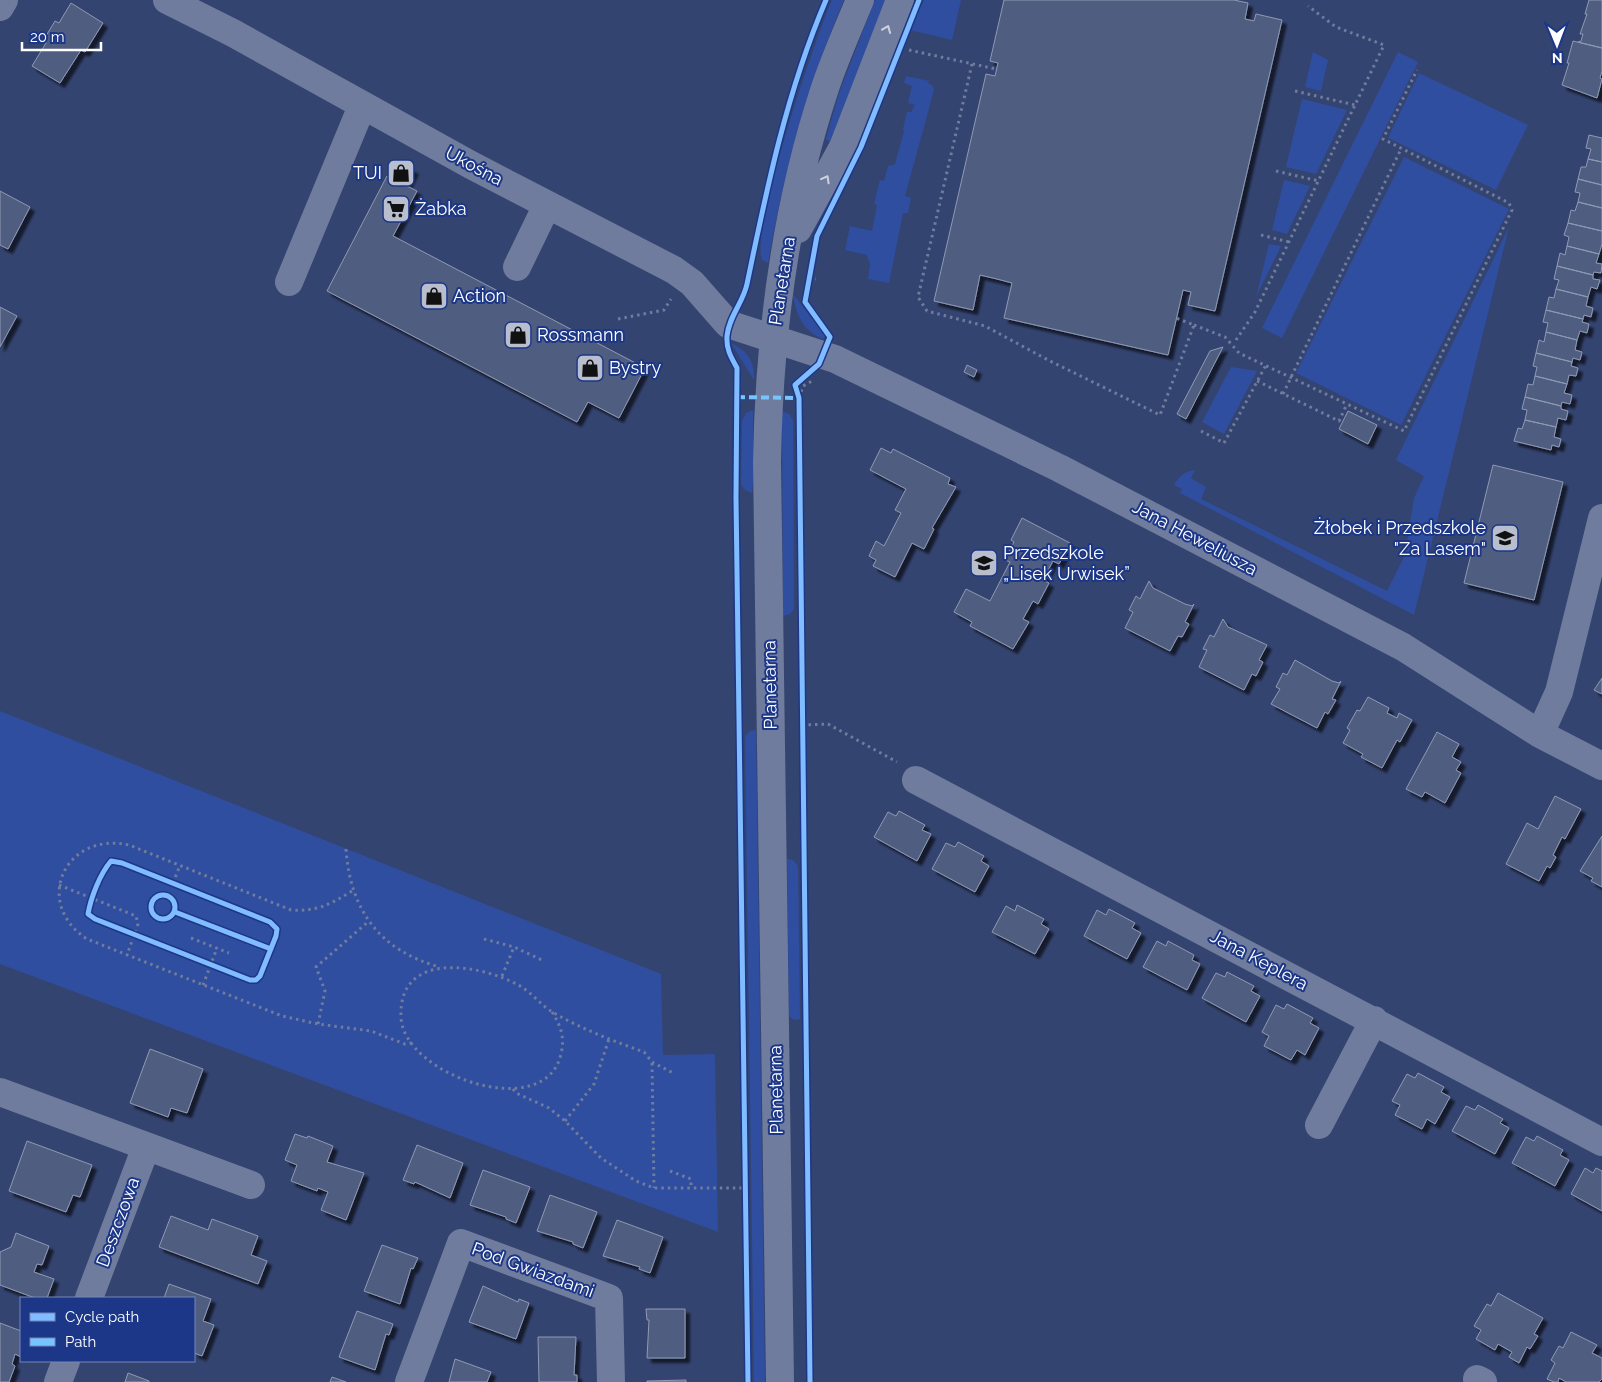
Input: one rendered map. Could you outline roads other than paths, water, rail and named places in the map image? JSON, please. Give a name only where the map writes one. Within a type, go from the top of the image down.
[{"type":"street","points":[[0,7],[4,0]]},
{"type":"street","name":"Ukośna","points":[[167,0],[233,33],[362,106],[547,205],[674,270],[692,283],[728,324],[773,337]]},
{"type":"street","name":"Planetarna","points":[[780,1382],[767,462],[769,377],[785,252],[798,190],[825,89],[860,0]]},
{"type":"street","points":[[785,252],[843,147],[900,0]]},
{"type":"street","points":[[289,282],[362,106]]},
{"type":"street","points":[[517,267],[547,205]]},
{"type":"street","name":"Jana Heweliusza","points":[[773,337],[823,355],[919,398],[1059,468],[1403,647],[1540,734],[1602,766]]},
{"type":"street","points":[[1540,734],[1559,692],[1602,518]]},
{"type":"street","name":"Jana Keplera","points":[[916,780],[1602,1142]]},
{"type":"street","points":[[1319,1125],[1374,1020]]},
{"type":"street","points":[[0,1092],[251,1185]]},
{"type":"street","name":"Deszczowa","points":[[90,1297],[146,1147]]},
{"type":"street","name":"Pod Gwiazdami","points":[[409,1382],[461,1243],[609,1298],[611,1382]]},
{"type":"street","points":[[58,1382],[66,1362]]},
{"type":"place","name":"TUI","points":[[401,173]]},
{"type":"place","name":"Żabka","points":[[396,209]]},
{"type":"place","name":"Action","points":[[434,296]]},
{"type":"place","name":"Rossmann","points":[[518,335]]},
{"type":"place","name":"Bystry","points":[[590,368]]},
{"type":"place","name":"Żłobek i Przedszkole \"Za Lasem\"","points":[[1505,538]]},
{"type":"place","name":"Przedszkole „Lisek Urwisek”","points":[[984,563]]}]
